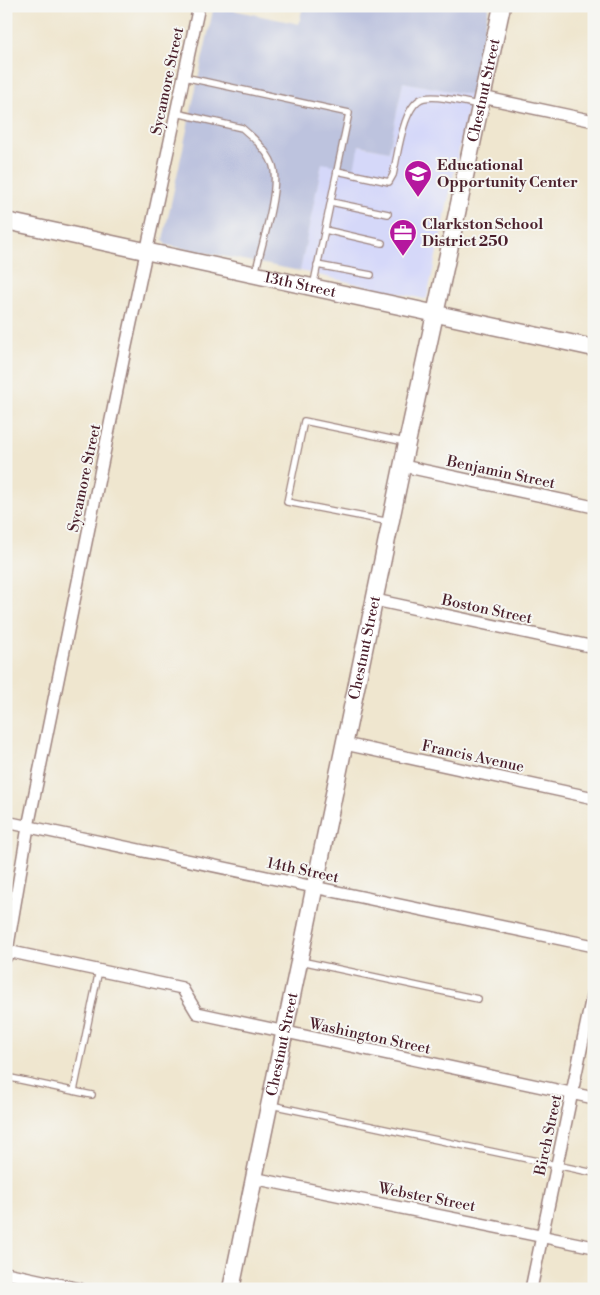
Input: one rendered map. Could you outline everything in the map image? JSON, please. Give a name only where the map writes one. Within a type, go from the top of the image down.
[{"type":"street","name":"Sycamore Street","points":[[7,954],[28,826],[146,250],[199,6]]},
{"type":"street","name":"Chestnut Street","points":[[230,1289],[407,442],[502,6]]},
{"type":"street","points":[[481,101],[594,121]]},
{"type":"street","name":"13th Street","points":[[6,221],[594,348]]},
{"type":"street","name":"Benjamin Street","points":[[403,466],[594,507]]},
{"type":"street","name":"Boston Street","points":[[375,600],[594,647]]},
{"type":"street","name":"Francis Avenue","points":[[345,744],[594,798]]},
{"type":"street","name":"14th Street","points":[[6,822],[594,946]]},
{"type":"street","name":"Washington Street","points":[[7,954],[99,970],[182,988],[197,1013],[594,1098]]},
{"type":"street","name":"Birch Street","points":[[531,1289],[594,987]]},
{"type":"street","name":"Webster Street","points":[[254,1178],[594,1247]]},
{"type":"street","points":[[6,1273],[80,1289]]},
{"type":"lane","points":[[184,77],[349,113],[313,286]]},
{"type":"lane","points":[[337,171],[388,182],[393,175],[408,112],[415,102],[426,98],[481,101]]},
{"type":"lane","points":[[176,113],[242,128],[250,134],[269,158],[274,168],[275,186],[255,274]]},
{"type":"lane","points":[[331,202],[388,214]]},
{"type":"lane","points":[[325,230],[382,243]]},
{"type":"lane","points":[[317,265],[371,276]]},
{"type":"lane","points":[[391,522],[287,502],[304,421],[407,442]]},
{"type":"lane","points":[[299,961],[478,999]]},
{"type":"lane","points":[[74,1091],[99,970]]},
{"type":"lane","points":[[6,1076],[92,1095]]},
{"type":"lane","points":[[269,1105],[594,1173]]},
{"type":"shaded area","points":[[214,6],[299,24],[303,6],[489,6],[471,95],[403,82],[389,151],[359,145],[354,169],[322,163],[300,271],[166,245],[163,240]]},
{"type":"shaded area","points":[[403,82],[471,95],[427,298],[424,299],[300,271],[322,163],[358,145],[389,151]]},
{"type":"place","name":"Educational Opportunity Center","points":[[418,198]]},
{"type":"place","name":"Clarkston School District 250","points":[[403,257]]}]
